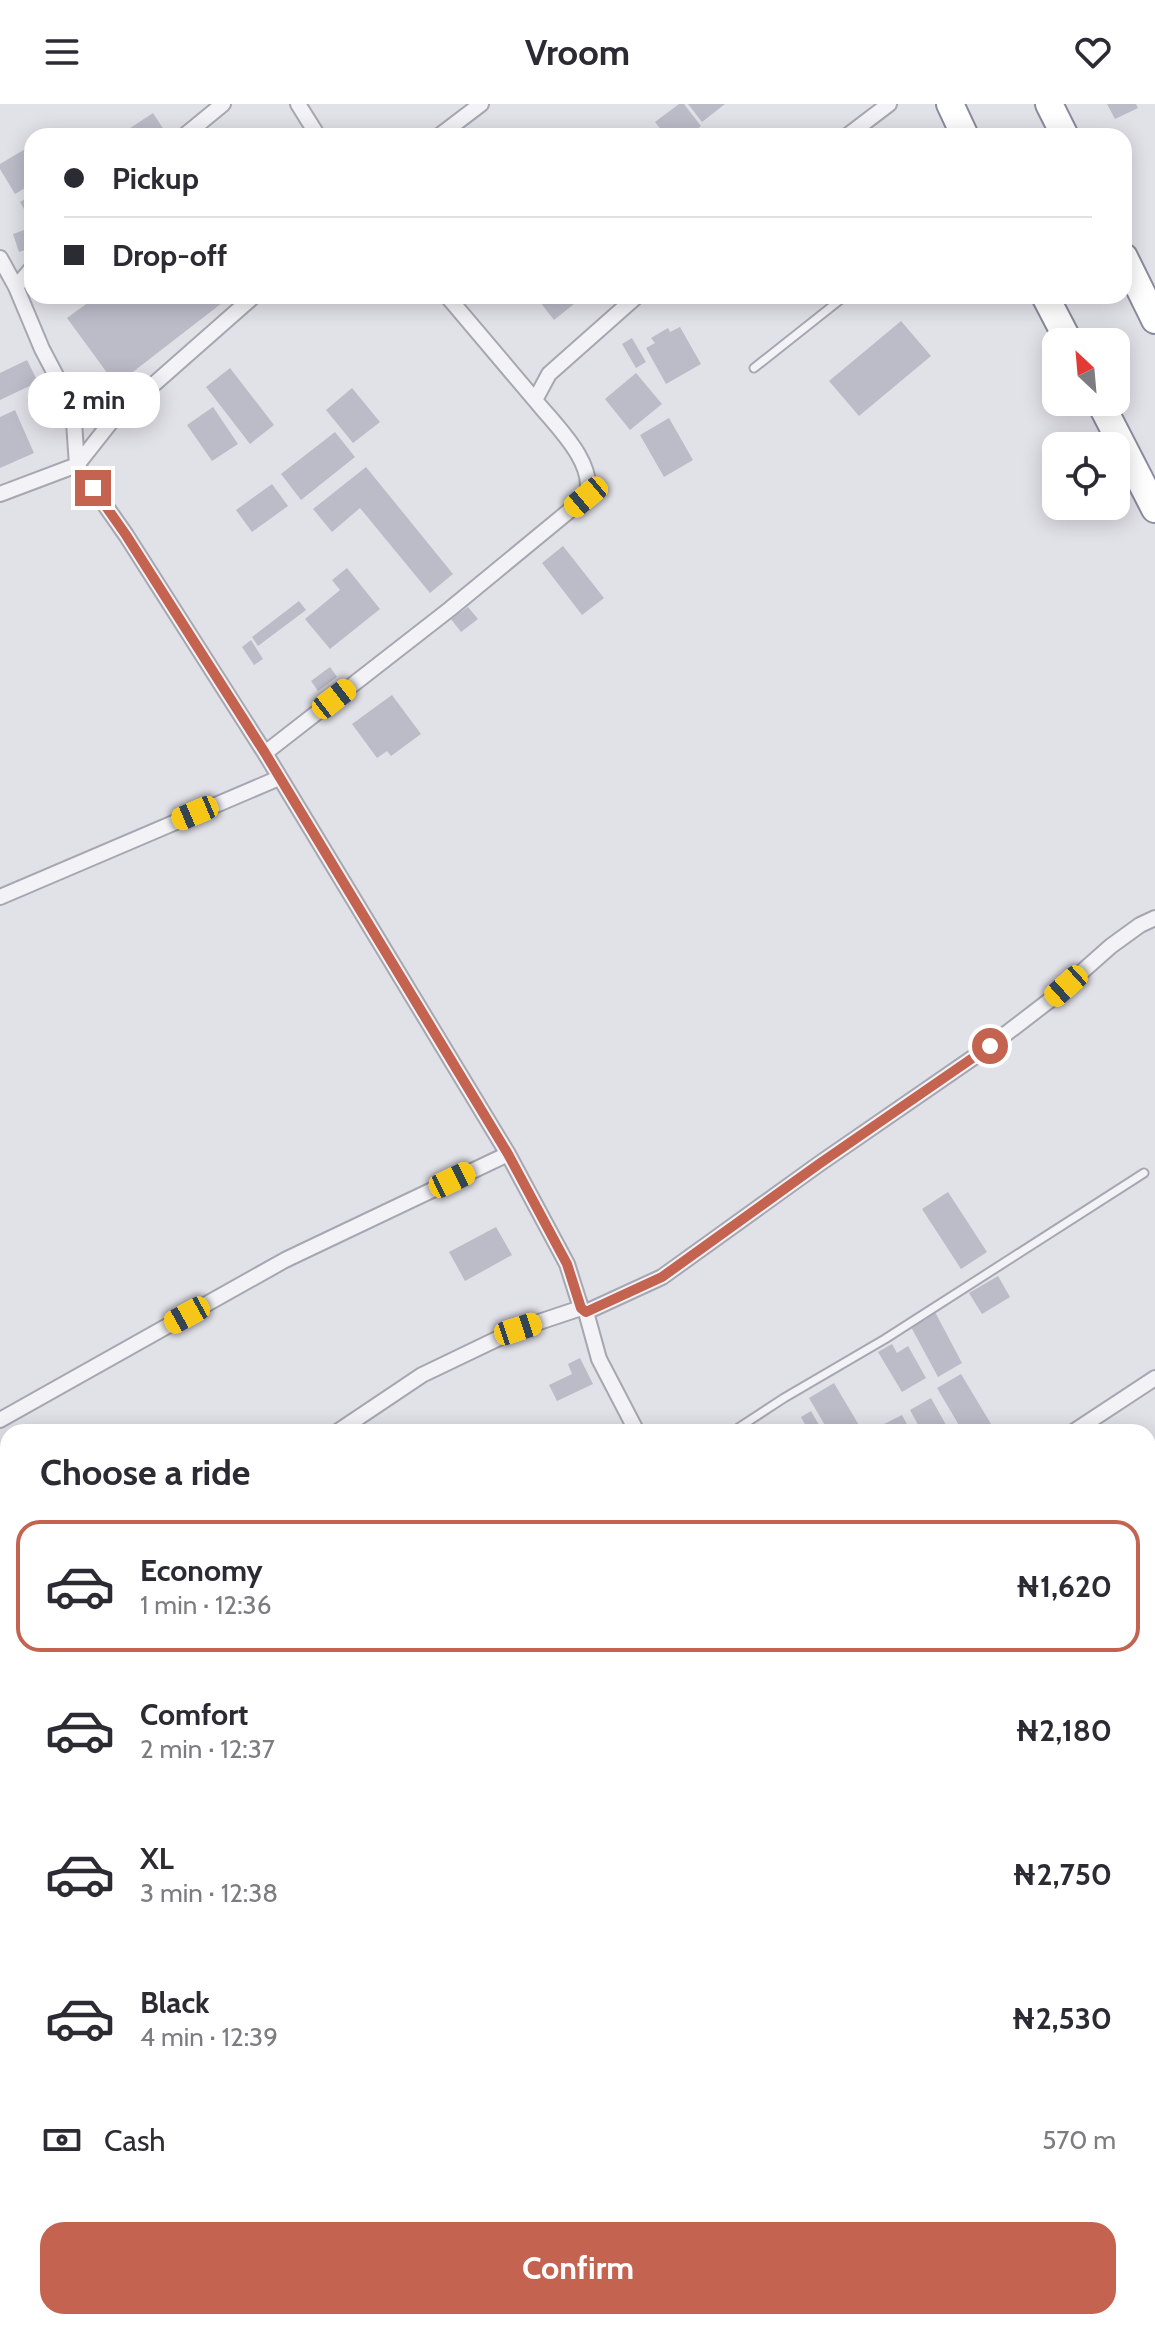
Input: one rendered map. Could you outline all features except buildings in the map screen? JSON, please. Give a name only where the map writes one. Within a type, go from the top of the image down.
[{"type":"highway","points":[[950,104],[961,128]]},
{"type":"highway","points":[[1049,104],[1061,128]]},
{"type":"highway","points":[[1132,273],[1155,320]]},
{"type":"highway","points":[[1049,304],[1062,328]]},
{"type":"highway","points":[[1107,416],[1155,509]]},
{"type":"street","points":[[194,128],[223,104]]},
{"type":"street","points":[[298,104],[313,128]]},
{"type":"street","points":[[450,128],[481,104]]},
{"type":"street","points":[[858,128],[889,104]]},
{"type":"street","points":[[0,258],[73,408],[77,465],[126,535],[265,753],[508,1154],[567,1264],[599,1359],[633,1424]]},
{"type":"street","points":[[16,287],[24,278]]},
{"type":"street","points":[[0,494],[77,465],[111,422],[245,304]]},
{"type":"street","points":[[265,753],[450,609],[586,497],[589,489],[587,473],[578,454],[454,304]]},
{"type":"street","points":[[535,400],[549,374],[628,304]]},
{"type":"street","points":[[73,408],[93,419],[111,422]]},
{"type":"street","points":[[0,897],[279,778]]},
{"type":"street","points":[[349,1424],[422,1375],[518,1329],[584,1310],[662,1277],[990,1046],[1050,1000],[1111,946],[1155,918]]},
{"type":"street","points":[[0,1420],[285,1260],[508,1154]]},
{"type":"street","points":[[1085,1424],[1155,1378]]},
{"type":"lane","points":[[754,368],[835,304]]},
{"type":"lane","points":[[744,1424],[885,1339],[1144,1173]]},
{"type":"route","points":[[93,488],[265,753],[508,1154],[567,1264],[581,1308],[586,1312],[662,1277],[990,1046]]}]
